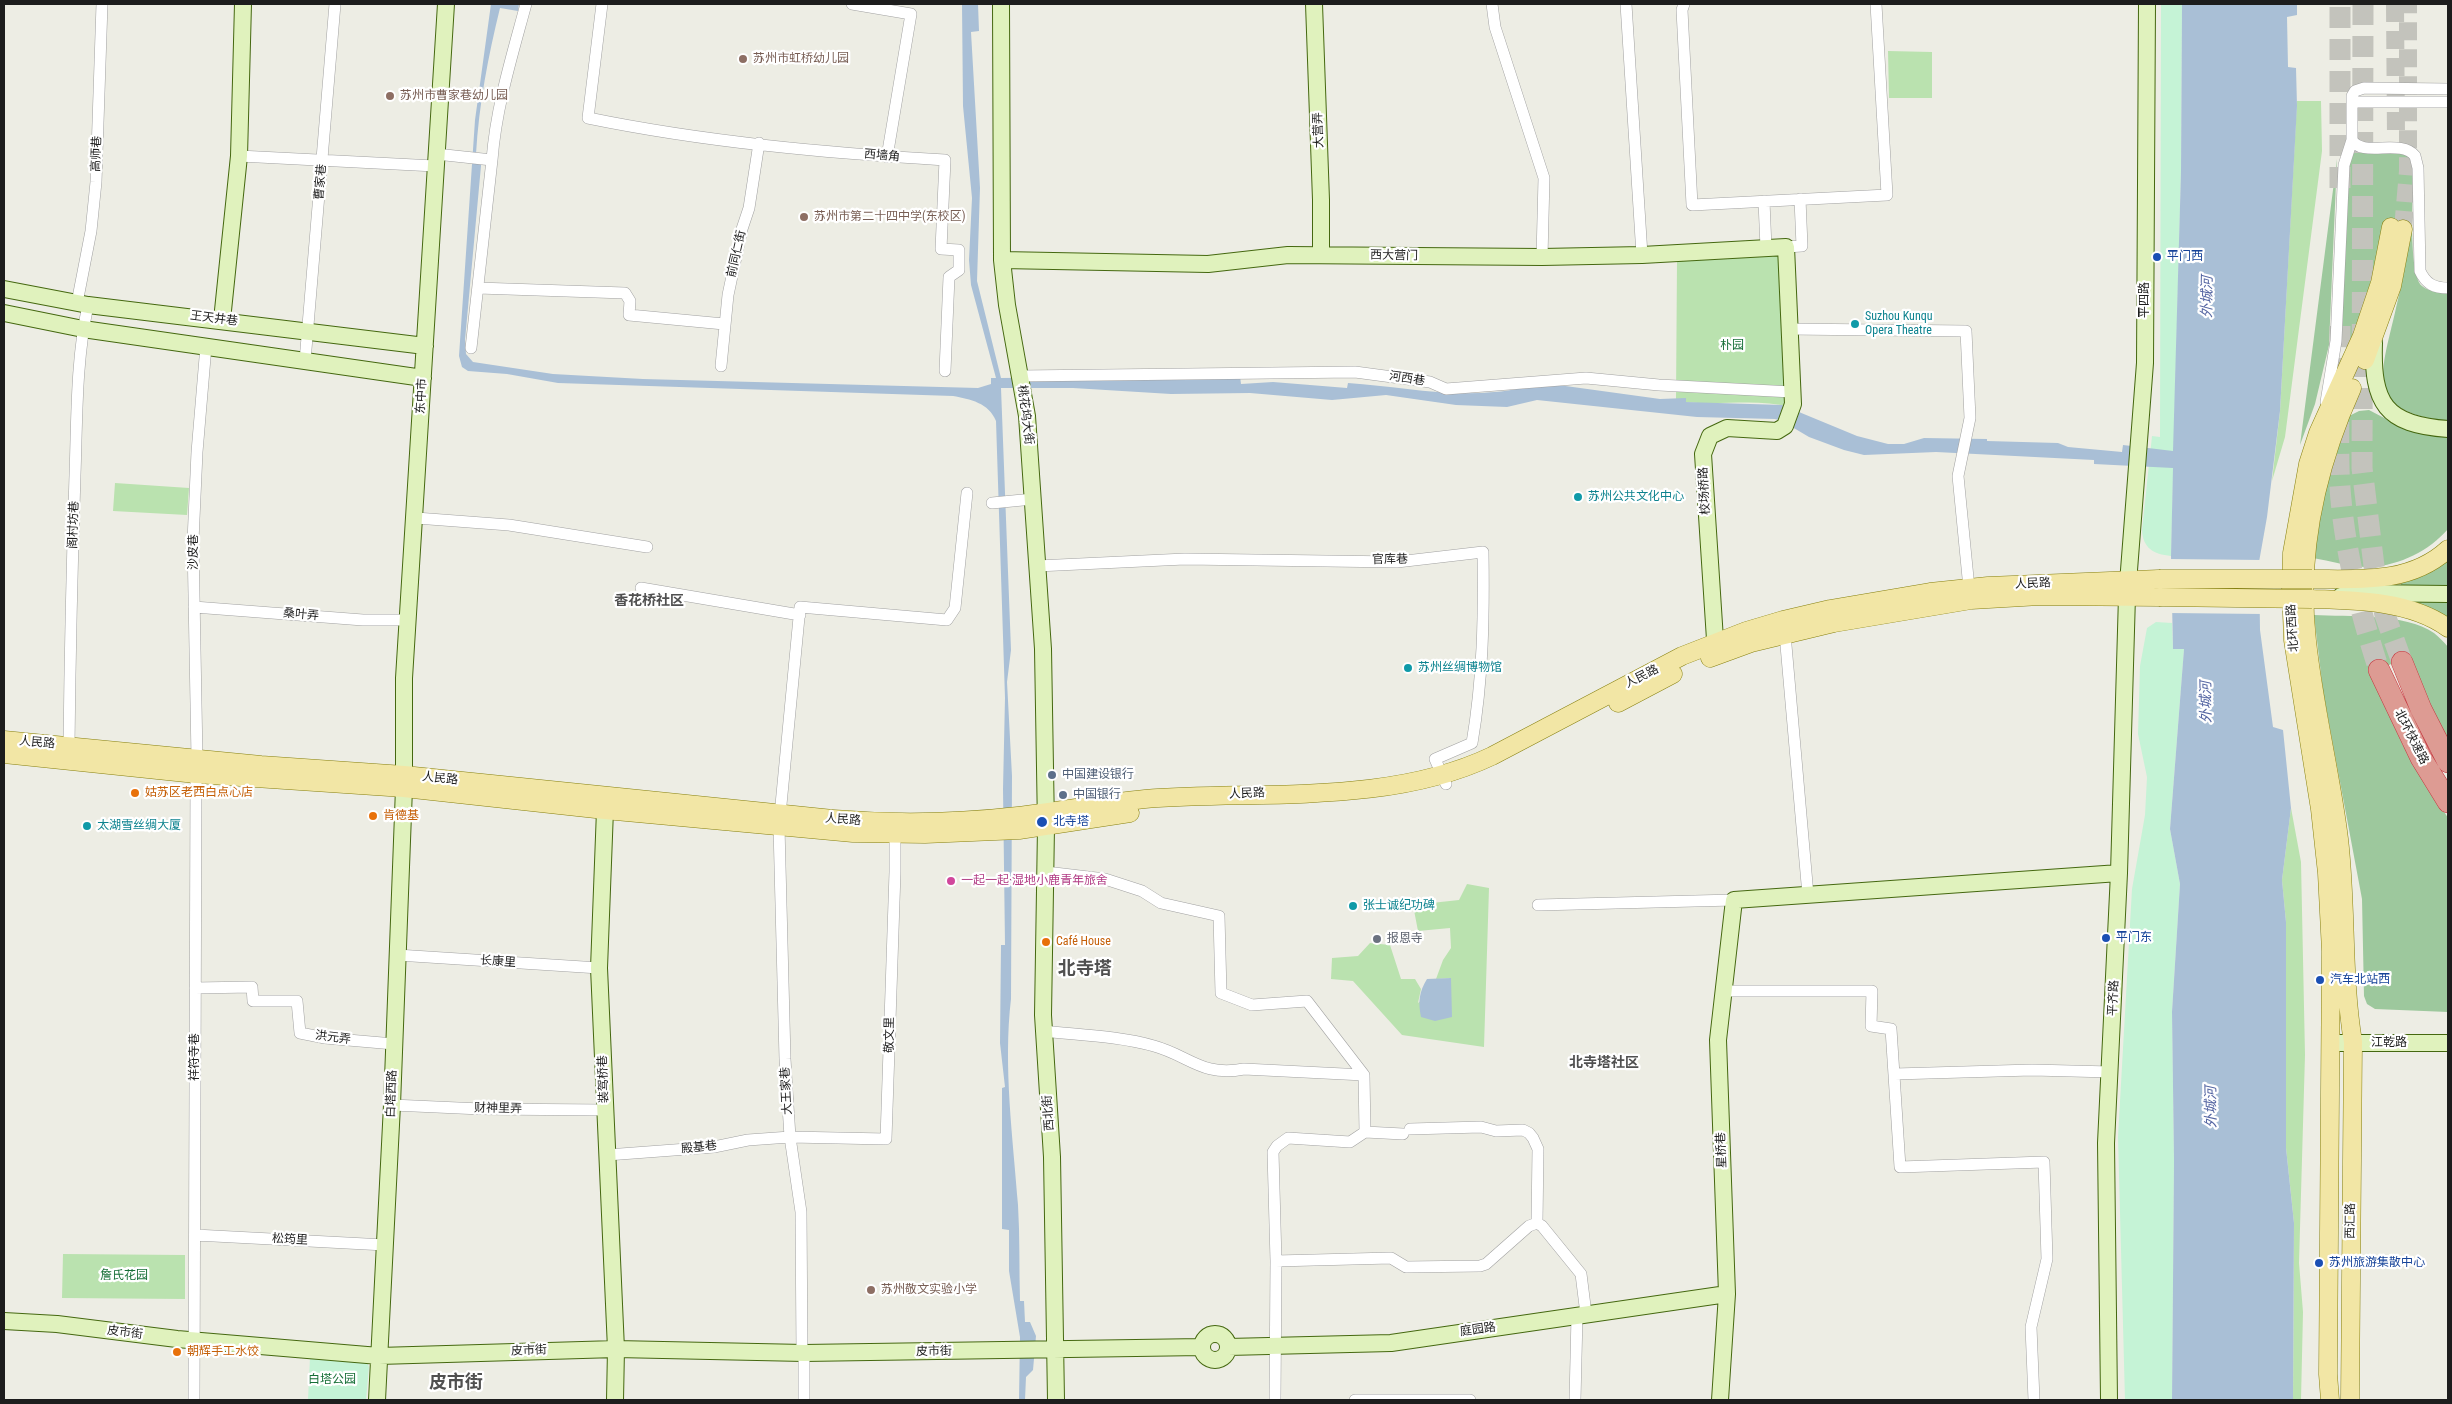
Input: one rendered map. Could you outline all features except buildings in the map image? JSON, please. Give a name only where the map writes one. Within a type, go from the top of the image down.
[{"type":"highway","name":"北环快速路","points":[[2402,662],[2421,709],[2448,762]]},
{"type":"highway","name":"北环快速路","points":[[2379,670],[2421,758],[2448,802]]},
{"type":"main road","name":"北环西路","points":[[2331,1043],[2332,951],[2327,873],[2320,809],[2293,640],[2292,553],[2300,499],[2308,464],[2320,430],[2362,336],[2397,228],[2392,286],[2374,339],[2341,414],[2321,467],[2306,552],[2307,640],[2339,841],[2346,949],[2347,1006],[2353,1042]]},
{"type":"main road","name":"人民路","points":[[4,754],[404,782],[894,834],[1046,820],[1144,799],[1338,791],[1444,780],[1642,677],[1715,649],[1889,613],[1971,600],[2128,588],[2159,578],[2312,579],[2398,576],[2426,566],[2448,549]]},
{"type":"main road","name":"人民路","points":[[1715,649],[1746,631],[1830,609],[1930,592],[1969,588],[2128,588],[2159,597],[2315,599],[2401,608],[2421,613],[2448,628]]},
{"type":"main road","name":"人民路","points":[[4,740],[69,746],[196,766]]},
{"type":"main road","name":"人民路","points":[[404,782],[604,810],[779,821],[995,825]]},
{"type":"main road","name":"西汇路","points":[[2350,1400],[2353,1042]]},
{"type":"main road","name":"西汇路","points":[[2330,1400],[2328,1374],[2331,1043]]},
{"type":"street","name":"高师巷","points":[[83,304],[96,182],[102,4]]},
{"type":"street","points":[[222,320],[239,156],[243,4]]},
{"type":"street","name":"曹家巷","points":[[305,361],[323,160],[334,4]]},
{"type":"street","name":"东中市","points":[[404,782],[403,703],[416,518],[446,4]]},
{"type":"street","points":[[471,348],[489,160],[500,100],[526,4]]},
{"type":"street","name":"西墙角","points":[[602,4],[588,118],[644,129],[759,144],[887,157],[945,160],[941,249],[959,250],[959,270],[949,277],[945,372]]},
{"type":"street","points":[[852,4],[911,14],[887,157]]},
{"type":"street","name":"桃花坞大街","points":[[1001,4],[1002,260],[1007,306],[1028,422],[1043,649],[1046,820]]},
{"type":"street","name":"大营弄","points":[[1314,4],[1321,200],[1321,255]]},
{"type":"street","points":[[1492,4],[1495,27],[1544,178],[1542,258]]},
{"type":"street","points":[[1626,4],[1642,255]]},
{"type":"street","points":[[1684,4],[1682,10],[1692,204],[1887,195],[1876,4]]},
{"type":"street","name":"平四路","points":[[2128,588],[2145,363],[2147,4]]},
{"type":"street","points":[[2320,430],[2334,360],[2344,165],[2352,140],[2352,102],[2355,91],[2364,88],[2448,89]]},
{"type":"street","points":[[2352,102],[2448,102]]},
{"type":"street","points":[[2352,140],[2360,147],[2402,148],[2415,156],[2418,168],[2420,271],[2424,280],[2431,286],[2448,288]]},
{"type":"street","name":"前同仁街","points":[[721,366],[724,324],[731,279],[742,229],[750,208],[759,144]]},
{"type":"street","points":[[239,156],[323,160],[436,160],[471,158],[489,160]]},
{"type":"street","points":[[1786,247],[1802,246],[1800,199]]},
{"type":"street","points":[[1764,201],[1766,248]]},
{"type":"street","name":"西大营门","points":[[1002,260],[1208,264],[1279,256],[1542,258],[1642,255],[1786,247]]},
{"type":"street","name":"校场桥路","points":[[1715,649],[1703,454],[1710,436],[1727,428],[1777,431],[1785,426],[1793,398],[1786,247]]},
{"type":"street","points":[[478,288],[625,293],[630,301],[629,315],[724,324]]},
{"type":"street","name":"王天井巷","points":[[4,289],[83,304],[425,346]]},
{"type":"street","name":"阁村坊巷","points":[[69,746],[70,613],[83,304]]},
{"type":"street","points":[[4,313],[83,329],[423,378]]},
{"type":"street","points":[[1789,329],[1966,331],[1970,418],[1958,476],[1969,588]]},
{"type":"street","points":[[2374,339],[2375,384],[2379,397],[2387,409],[2417,425],[2448,429]]},
{"type":"street","name":"沙皮巷","points":[[196,766],[193,541],[197,452],[206,346]]},
{"type":"street","name":"河西巷","points":[[1021,381],[1354,372],[1430,382],[1446,389],[1586,378],[1793,398]]},
{"type":"street","points":[[641,588],[800,615],[800,607],[947,620],[955,608],[967,493]]},
{"type":"street","points":[[992,503],[1033,500]]},
{"type":"street","points":[[416,518],[509,524],[647,547]]},
{"type":"street","name":"官库巷","points":[[1037,566],[1195,559],[1398,562],[1483,552],[1484,627],[1480,697],[1472,743],[1435,759],[1444,780]]},
{"type":"street","name":"平齐路","points":[[2109,1400],[2106,1143],[2120,873],[2128,588]]},
{"type":"street","points":[[2315,599],[2362,592],[2448,594]]},
{"type":"street","name":"桑叶弄","points":[[194,607],[363,620],[409,620]]},
{"type":"street","name":"大王家巷","points":[[800,615],[779,821],[785,1059],[790,1137],[802,1212],[804,1400]]},
{"type":"street","points":[[1785,634],[1808,895]]},
{"type":"street","name":"祥符寺巷","points":[[194,1400],[196,766]]},
{"type":"street","name":"白塔西路","points":[[377,1400],[392,1105],[404,782]]},
{"type":"street","name":"装驾桥巷","points":[[604,810],[599,968],[616,1349],[616,1400]]},
{"type":"street","name":"西北街","points":[[1046,820],[1043,1031],[1052,1166],[1056,1400]]},
{"type":"street","name":"敬文里","points":[[790,1137],[886,1139],[895,872],[894,834]]},
{"type":"street","points":[[1046,872],[1105,879],[1142,891],[1161,904],[1219,916],[1221,993],[1252,1005],[1307,1001],[1364,1075],[1365,1132]]},
{"type":"street","points":[[1538,905],[1734,900],[2120,873]]},
{"type":"street","name":"星桥巷","points":[[1720,1400],[1727,1294],[1718,1040],[1734,900]]},
{"type":"street","name":"长康里","points":[[397,956],[599,968]]},
{"type":"street","name":"洪元弄","points":[[195,988],[252,987],[253,1001],[298,1002],[300,1033],[325,1038],[394,1044]]},
{"type":"street","points":[[1724,990],[1872,991],[1871,1026],[1891,1029],[1900,1167],[2044,1162],[2047,1259],[2031,1327],[2034,1400]]},
{"type":"street","points":[[1043,1031],[1154,1046],[1206,1069],[1231,1072],[1244,1069],[1364,1075]]},
{"type":"street","name":"江乾路","points":[[2331,1043],[2448,1043]]},
{"type":"street","points":[[1895,1074],[2032,1070],[2111,1072]]},
{"type":"street","name":"财神里弄","points":[[392,1105],[481,1109],[605,1110]]},
{"type":"street","points":[[1274,1400],[1276,1260],[1273,1152],[1276,1146],[1288,1138],[1350,1142],[1365,1132],[1407,1132],[1482,1127],[1496,1131],[1523,1130],[1533,1138],[1538,1149],[1537,1224]]},
{"type":"street","name":"殿基巷","points":[[607,1156],[714,1147],[748,1140],[790,1137]]},
{"type":"street","points":[[1276,1260],[1391,1258],[1406,1267],[1480,1266],[1486,1264],[1529,1226],[1537,1224],[1542,1226],[1581,1274],[1581,1315],[1575,1400]]},
{"type":"street","name":"松筠里","points":[[195,1235],[385,1245]]},
{"type":"street","name":"庭园路","points":[[1056,1349],[1202,1348],[1206,1357],[1215,1360],[1224,1356],[1228,1347],[1391,1343],[1727,1294]]},
{"type":"street","name":"皮市街","points":[[4,1321],[57,1324],[195,1340],[379,1356],[616,1349],[803,1353],[1056,1349]]},
{"type":"street","points":[[1355,1400],[1470,1400]]},
{"type":"green space","points":[[2161,4],[2182,4],[2181,171],[2171,556],[2159,554],[2150,549],[2144,541],[2142,530],[2152,436],[2160,437]]},
{"type":"green space","points":[[1888,51],[1932,52],[1932,98],[1889,98]]},
{"type":"green space","points":[[2297,101],[2321,101],[2322,151],[2285,437],[2272,481],[2280,411]]},
{"type":"green space","points":[[2354,150],[2398,150],[2410,158],[2413,171],[2413,250],[2418,278],[2422,286],[2428,289],[2448,291],[2448,421],[2420,416],[2401,408],[2390,398],[2384,385],[2383,369],[2386,351],[2403,277],[2411,225],[2385,219],[2360,321],[2347,345],[2341,346],[2347,171]]},
{"type":"green space","points":[[2337,159],[2329,345],[2315,404],[2300,445]]},
{"type":"green space","name":"朴园","points":[[1783,254],[1790,407],[1764,403],[1699,403],[1686,402],[1686,399],[1676,399],[1677,261]]},
{"type":"green space","points":[[2369,410],[2407,430],[2448,436],[2448,529],[2432,544],[2413,556],[2382,566],[2356,566],[2313,558],[2330,463],[2349,416],[2359,411]]},
{"type":"green space","points":[[115,483],[189,488],[187,515],[113,511]]},
{"type":"green space","points":[[2448,559],[2448,587],[2401,587],[2401,581]]},
{"type":"green space","points":[[2399,597],[2448,598],[2448,618]]},
{"type":"green space","points":[[2314,615],[2376,617],[2408,622],[2434,633],[2448,647],[2448,739],[2421,689],[2408,656],[2370,674],[2403,745],[2448,818],[2448,1012],[2375,1009],[2367,1004],[2364,996],[2362,899],[2323,691]]},
{"type":"green space","points":[[2156,622],[2172,623],[2173,649],[2184,649],[2170,829],[2180,884],[2172,1012],[2174,1161],[2172,1400],[2125,1400],[2118,1137],[2132,889],[2145,815],[2147,777],[2138,734],[2140,666],[2147,628]]},
{"type":"green space","points":[[2291,808],[2301,862],[2305,1055],[2299,1263],[2303,1312],[2301,1400],[2293,1400],[2294,1223],[2286,1148],[2286,922],[2282,880]]},
{"type":"green space","points":[[1467,884],[1489,888],[1484,1047],[1402,1035],[1353,981],[1331,979],[1332,958],[1358,956],[1370,943],[1390,945],[1401,979],[1415,979],[1421,989],[1418,1003],[1451,978],[1436,979],[1443,960],[1451,948],[1450,928],[1418,931],[1413,905],[1459,900]]},
{"type":"green space","name":"詹氏花园","points":[[63,1254],[185,1255],[185,1299],[62,1298]]},
{"type":"green space","name":"白塔公园","points":[[310,1357],[367,1362],[369,1367],[366,1400],[308,1400]]},
{"type":"water","name":"外城河","points":[[491,4],[519,4],[518,11],[500,8],[479,117],[476,154],[482,155],[465,340],[466,354],[473,362],[553,374],[643,379],[978,388],[991,384],[991,378],[996,378],[971,285],[969,260],[972,198],[963,106],[962,4],[978,4],[979,31],[971,32],[980,188],[977,281],[1001,378],[1089,377],[1172,380],[1240,376],[1241,384],[1273,382],[1347,388],[1348,383],[1457,393],[1501,391],[1551,384],[1660,399],[1686,398],[1686,402],[1782,405],[1857,436],[1888,444],[1904,444],[1924,438],[1987,439],[1987,441],[2058,443],[2068,447],[2122,452],[2123,445],[2173,451],[2181,171],[2182,4],[2297,4],[2297,15],[2287,17],[2288,67],[2296,68],[2297,106],[2280,411],[2267,517],[2259,562],[2260,630],[2273,727],[2283,730],[2291,808],[2282,880],[2286,922],[2286,1148],[2294,1223],[2293,1400],[2172,1400],[2174,1161],[2172,1012],[2180,884],[2170,829],[2184,649],[2173,649],[2171,556],[2173,468],[2094,464],[2094,460],[1936,452],[1864,455],[1809,437],[1782,421],[1775,419],[1697,417],[1537,400],[1507,407],[1456,405],[1386,395],[1332,400],[1250,393],[1171,394],[1073,388],[1001,388],[1011,650],[1007,682],[1012,776],[1011,999],[1008,1076],[1018,1205],[1020,1301],[1024,1301],[1025,1322],[1030,1322],[1036,1336],[1033,1370],[1026,1377],[1025,1400],[1019,1400],[1020,1337],[1009,1271],[1009,1230],[1002,1229],[1002,1088],[1005,1087],[1000,1043],[1001,945],[1005,945],[1003,789],[1005,698],[996,421],[984,406],[972,400],[953,396],[558,383],[507,374],[468,371],[462,367],[459,356],[475,120]]},
{"type":"water","points":[[1451,978],[1452,1017],[1435,1021],[1421,1017],[1420,997],[1427,979]]},
{"type":"pier","points":[[2168,559],[2262,560],[2263,614],[2169,613]]},
{"type":"tunnel","points":[[2340,4],[2340,188]]},
{"type":"tunnel","points":[[2363,4],[2362,468],[2374,566],[2385,615],[2402,662]]},
{"type":"tunnel","points":[[2395,4],[2396,136]]},
{"type":"tunnel","points":[[2403,229],[2408,171],[2408,4]]},
{"type":"tunnel","points":[[2340,326],[2340,494],[2352,570],[2364,621],[2379,670]]},
{"type":"place","name":"苏州市虹桥幼儿园","points":[[743,59]]},
{"type":"place","name":"苏州市曹家巷幼儿园","points":[[390,96]]},
{"type":"place","name":"苏州市第二十四中学(东校区)","points":[[804,217]]},
{"type":"place","name":"平门西","points":[[2157,257]]},
{"type":"place","name":"Suzhou Kunqu Opera Theatre","points":[[1855,324]]},
{"type":"place","name":"苏州公共文化中心","points":[[1578,497]]},
{"type":"place","name":"苏州丝绸博物馆","points":[[1408,668]]},
{"type":"place","name":"中国建设银行","points":[[1052,775]]},
{"type":"place","name":"姑苏区老西白点心店","points":[[135,793]]},
{"type":"place","name":"中国银行","points":[[1063,795]]},
{"type":"place","name":"肯德基","points":[[373,816]]},
{"type":"place","name":"北寺塔","points":[[1042,822]]},
{"type":"place","name":"太湖雪丝绸大厦","points":[[87,826]]},
{"type":"place","name":"一起一起·湿地小鹿青年旅舍","points":[[951,881]]},
{"type":"place","name":"张士诚纪功碑","points":[[1353,906]]},
{"type":"place","name":"平门东","points":[[2106,938]]},
{"type":"place","name":"报恩寺","points":[[1377,939]]},
{"type":"place","name":"Café House","points":[[1046,942]]},
{"type":"place","name":"汽车北站西","points":[[2320,980]]},
{"type":"place","name":"苏州旅游集散中心","points":[[2319,1263]]},
{"type":"place","name":"苏州敬文实验小学","points":[[871,1290]]},
{"type":"place","name":"朝辉手工水饺","points":[[177,1352]]},
{"type":"district","name":"香花桥社区","points":[[649,601]]},
{"type":"district","name":"北寺塔","points":[[1085,969]]},
{"type":"district","name":"北寺塔社区","points":[[1604,1063]]},
{"type":"district","name":"皮市街","points":[[456,1383]]}]
